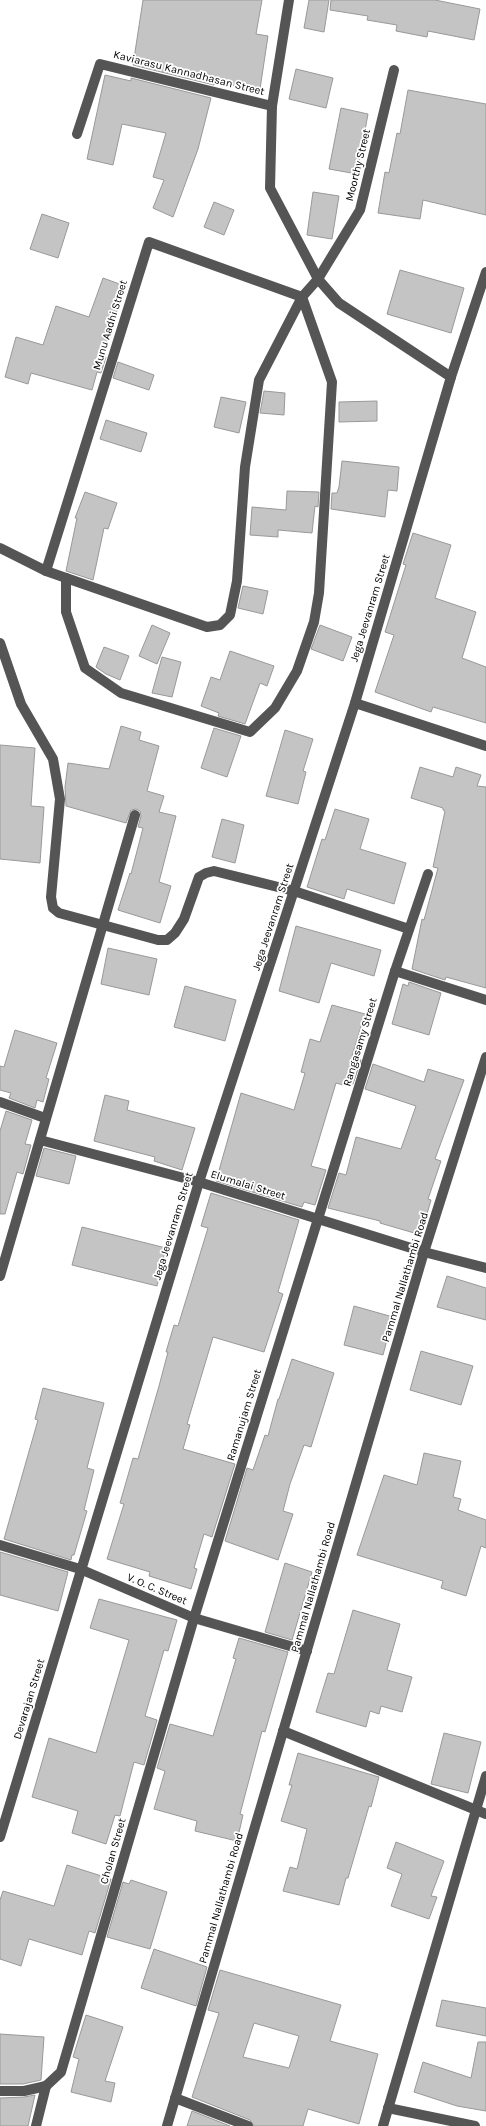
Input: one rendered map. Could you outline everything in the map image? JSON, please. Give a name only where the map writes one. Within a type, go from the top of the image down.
[{"type":"street","points":[[289,0],[272,106],[270,188],[318,280],[339,303],[452,376]]},
{"type":"street","name":"Kaviarasu Kannadhasan Street","points":[[77,134],[100,64],[272,106]]},
{"type":"street","name":"Moorthy Street","points":[[0,548],[46,571],[207,627],[220,625],[230,615],[237,581],[245,467],[259,380],[302,297],[318,280],[360,210],[394,70]]},
{"type":"street","name":"Munu Aadhi Street","points":[[46,571],[148,242],[302,297]]},
{"type":"street","name":"Jega Jeevanram Street","points":[[80,1569],[199,1182],[355,703],[452,376],[486,272]]},
{"type":"street","points":[[66,578],[66,612],[85,668],[121,693],[250,732],[275,708],[297,671],[314,622],[319,593],[332,382],[302,297]]},
{"type":"street","points":[[0,643],[21,704],[53,759],[60,799],[50,897],[54,908],[59,913],[158,940],[168,940],[175,933],[184,919],[199,877],[214,871],[294,891],[409,929]]},
{"type":"street","points":[[355,703],[486,746]]},
{"type":"street","points":[[0,1276],[40,1140],[45,1118],[135,815]]},
{"type":"street","name":"Rangasamy Street","points":[[317,1219],[395,971],[428,874]]},
{"type":"street","points":[[395,971],[486,1000]]},
{"type":"street","name":"Pammal Nallathambi Road","points":[[167,2126],[424,1252],[486,1057]]},
{"type":"street","points":[[0,1102],[45,1118]]},
{"type":"street","name":"Elumalai Street","points":[[40,1140],[199,1182],[424,1252],[486,1268]]},
{"type":"street","name":"Ramanujam Street","points":[[194,1618],[317,1219]]},
{"type":"street","name":"V. O. C. Street","points":[[0,1545],[80,1569],[194,1618],[307,1651]]},
{"type":"street","name":"Devarajan Street","points":[[0,1837],[80,1569]]},
{"type":"street","name":"Cholan Street","points":[[46,2086],[61,2072],[194,1618]]},
{"type":"street","points":[[283,1730],[481,1812]]},
{"type":"street","points":[[384,2126],[388,2108],[481,1812],[486,1776]]},
{"type":"street","points":[[0,2091],[24,2091],[46,2086],[36,2126]]},
{"type":"street","points":[[175,2098],[248,2126]]},
{"type":"street","points":[[388,2108],[476,2126]]},
{"type":"building","points":[[143,0],[262,0],[256,34],[268,36],[260,89],[215,83],[214,85],[133,65]]},
{"type":"building","points":[[309,0],[329,0],[324,32],[304,28]]},
{"type":"building","points":[[331,0],[435,0],[480,9],[474,40],[428,31],[427,37],[396,31],[397,25],[367,20],[368,16],[330,10]]},
{"type":"building","points":[[296,69],[333,78],[326,108],[289,99]]},
{"type":"building","points":[[105,75],[131,81],[131,78],[211,98],[198,149],[173,217],[153,208],[164,180],[153,177],[166,133],[122,124],[113,165],[87,159]]},
{"type":"building","points":[[408,90],[486,104],[486,215],[423,200],[420,219],[378,213],[385,172],[389,173],[397,133],[400,134]]},
{"type":"building","points":[[341,108],[368,114],[357,174],[329,169]]},
{"type":"building","points":[[313,192],[339,196],[332,239],[307,235]]},
{"type":"building","points":[[214,202],[234,210],[224,235],[204,227]]},
{"type":"building","points":[[42,214],[69,223],[58,258],[30,249]]},
{"type":"building","points":[[400,270],[464,288],[451,333],[387,314]]},
{"type":"building","points":[[103,278],[125,286],[102,356],[106,357],[101,373],[97,372],[92,390],[31,373],[28,384],[5,377],[16,337],[43,345],[56,306],[89,317]]},
{"type":"building","points":[[118,362],[154,375],[149,390],[113,378]]},
{"type":"building","points":[[264,391],[285,393],[284,415],[260,413]]},
{"type":"building","points":[[221,397],[246,402],[239,433],[214,427]]},
{"type":"building","points":[[377,401],[377,421],[339,422],[339,402]]},
{"type":"building","points":[[106,420],[147,433],[141,452],[100,439]]},
{"type":"building","points":[[342,461],[399,467],[397,491],[388,490],[385,517],[331,509],[332,493],[337,493],[339,487]]},
{"type":"building","points":[[287,491],[319,492],[318,507],[315,506],[312,533],[278,530],[278,537],[250,535],[252,507],[286,510]]},
{"type":"building","points":[[85,492],[117,503],[108,529],[104,528],[93,580],[66,571],[77,518],[75,518]]},
{"type":"building","points":[[413,533],[451,545],[435,598],[476,612],[462,658],[486,667],[486,723],[433,707],[431,712],[375,692],[394,635],[385,632],[406,565],[403,564]]},
{"type":"building","points":[[243,586],[268,591],[263,614],[238,608]]},
{"type":"building","points":[[152,625],[170,633],[157,664],[139,656]]},
{"type":"building","points":[[320,625],[352,637],[343,661],[311,649]]},
{"type":"building","points":[[104,647],[129,656],[120,680],[106,674],[96,667]]},
{"type":"building","points":[[230,651],[274,666],[267,686],[260,683],[245,724],[218,716],[219,713],[201,706],[211,677],[220,680]]},
{"type":"building","points":[[162,657],[181,662],[172,697],[152,693]]},
{"type":"building","points":[[121,726],[141,732],[139,740],[159,746],[147,791],[164,796],[159,812],[176,816],[159,882],[171,886],[160,923],[118,910],[130,873],[131,874],[143,828],[138,827],[141,816],[140,811],[136,809],[131,810],[126,823],[66,806],[65,787],[68,763],[109,769]]},
{"type":"building","points":[[214,728],[241,736],[227,777],[201,768]]},
{"type":"building","points":[[285,730],[313,739],[303,771],[306,772],[298,804],[266,796]]},
{"type":"building","points":[[0,745],[35,748],[31,806],[44,807],[40,863],[0,859]]},
{"type":"building","points":[[420,767],[453,777],[456,767],[481,775],[477,786],[486,787],[486,988],[446,977],[445,980],[412,969],[422,919],[424,920],[438,868],[433,867],[445,811],[443,808],[411,798]]},
{"type":"building","points":[[335,809],[369,819],[360,849],[406,863],[394,904],[347,889],[344,899],[307,887],[322,839],[325,840]]},
{"type":"building","points":[[222,819],[244,825],[235,863],[212,857]]},
{"type":"building","points":[[296,926],[381,950],[374,976],[331,963],[319,1003],[279,991]]},
{"type":"building","points":[[108,948],[157,959],[149,995],[101,984]]},
{"type":"building","points":[[409,982],[441,993],[429,1035],[392,1024],[403,984],[408,986]]},
{"type":"building","points":[[185,986],[236,1000],[225,1041],[174,1027]]},
{"type":"building","points":[[332,1005],[365,1014],[352,1056],[361,1060],[353,1084],[344,1081],[343,1085],[336,1083],[311,1166],[326,1170],[315,1205],[304,1202],[302,1207],[216,1181],[241,1093],[294,1110],[305,1073],[301,1072],[310,1039],[320,1042]]},
{"type":"building","points":[[15,1030],[57,1043],[46,1078],[49,1079],[43,1102],[37,1100],[35,1108],[9,1098],[11,1093],[0,1090],[0,1066],[4,1067]]},
{"type":"building","points":[[373,1064],[424,1082],[428,1069],[464,1080],[435,1159],[441,1161],[428,1199],[431,1200],[421,1235],[380,1223],[380,1221],[328,1208],[339,1173],[346,1175],[356,1137],[401,1149],[416,1106],[365,1089]]},
{"type":"building","points":[[105,1095],[129,1101],[127,1110],[195,1128],[182,1170],[154,1161],[155,1157],[94,1141]]},
{"type":"building","points":[[6,1111],[32,1120],[25,1144],[31,1145],[23,1174],[17,1172],[5,1214],[0,1214],[0,1131]]},
{"type":"building","points":[[44,1148],[76,1156],[69,1184],[36,1176]]},
{"type":"building","points":[[211,1193],[299,1220],[278,1292],[283,1294],[264,1352],[213,1337],[187,1424],[190,1425],[183,1449],[235,1464],[212,1537],[204,1534],[194,1568],[197,1569],[191,1589],[149,1576],[150,1572],[107,1559],[124,1504],[120,1503],[133,1458],[138,1459],[159,1386],[168,1352],[166,1352],[174,1325],[178,1326],[208,1228],[201,1226]]},
{"type":"building","points":[[82,1227],[166,1248],[157,1286],[72,1265]]},
{"type":"building","points":[[447,1276],[486,1288],[486,1320],[437,1307]]},
{"type":"building","points":[[354,1306],[393,1317],[383,1355],[344,1345]]},
{"type":"building","points":[[421,1351],[473,1366],[461,1405],[410,1390]]},
{"type":"building","points":[[292,1359],[334,1373],[311,1447],[304,1445],[290,1484],[283,1511],[293,1514],[278,1560],[225,1541],[247,1468],[253,1470],[265,1435],[268,1436],[278,1399]]},
{"type":"building","points":[[43,1388],[104,1403],[87,1468],[94,1470],[84,1510],[87,1511],[74,1555],[72,1555],[71,1560],[4,1539],[38,1420],[35,1419]]},
{"type":"building","points":[[424,1453],[461,1461],[453,1497],[461,1499],[458,1510],[486,1520],[486,1548],[481,1546],[466,1596],[441,1588],[443,1581],[357,1555],[384,1475],[417,1485]]},
{"type":"building","points":[[0,1552],[68,1572],[58,1611],[0,1595]]},
{"type":"building","points":[[285,1563],[312,1572],[292,1640],[265,1632]]},
{"type":"building","points":[[99,1599],[177,1620],[168,1651],[164,1650],[145,1716],[157,1720],[144,1765],[134,1762],[120,1816],[115,1815],[106,1844],[72,1833],[78,1811],[32,1797],[49,1738],[96,1753],[129,1640],[90,1628]]},
{"type":"building","points":[[353,1610],[400,1624],[387,1670],[412,1677],[402,1712],[381,1706],[379,1714],[370,1711],[366,1727],[316,1712],[328,1673],[334,1674]]},
{"type":"building","points":[[239,1638],[288,1652],[265,1732],[262,1731],[240,1814],[243,1815],[237,1841],[195,1831],[197,1821],[154,1809],[165,1771],[157,1768],[170,1724],[213,1736],[236,1659],[233,1658]]},
{"type":"building","points":[[444,1733],[481,1742],[468,1793],[431,1784]]},
{"type":"building","points":[[298,1753],[379,1777],[348,1878],[346,1878],[339,1905],[283,1891],[290,1867],[297,1869],[307,1829],[281,1821],[292,1785],[289,1785]]},
{"type":"building","points":[[396,1842],[444,1861],[431,1896],[437,1897],[429,1919],[391,1906],[402,1874],[387,1868]]},
{"type":"building","points":[[67,1865],[111,1879],[95,1933],[89,1931],[82,1955],[29,1939],[21,1966],[0,1959],[0,1900],[3,1891],[54,1906]]},
{"type":"building","points":[[131,1880],[167,1892],[150,1949],[107,1937],[123,1882],[129,1884]]},
{"type":"building","points":[[154,1949],[207,1967],[196,2006],[141,1988]]},
{"type":"building","points":[[220,1970],[341,2005],[330,2041],[378,2054],[359,2124],[308,2109],[303,2126],[254,2126],[250,2120],[192,2097],[219,2013],[208,2010]],"holes":[[[254,2023],[299,2036],[289,2068],[243,2057]]]},
{"type":"building","points":[[442,2000],[486,2008],[486,2036],[436,2026]]},
{"type":"building","points":[[86,2015],[123,2027],[105,2081],[115,2083],[111,2102],[71,2092],[79,2059],[73,2057]]},
{"type":"building","points":[[0,2034],[44,2037],[41,2080],[23,2084],[0,2084]]},
{"type":"building","points":[[478,2042],[486,2042],[486,2111],[457,2106],[414,2092],[423,2062],[471,2078]]},
{"type":"building","points":[[35,2095],[28,2126],[0,2126],[0,2098]]},
{"type":"building","points":[[192,2111],[230,2126],[187,2126]]}]
